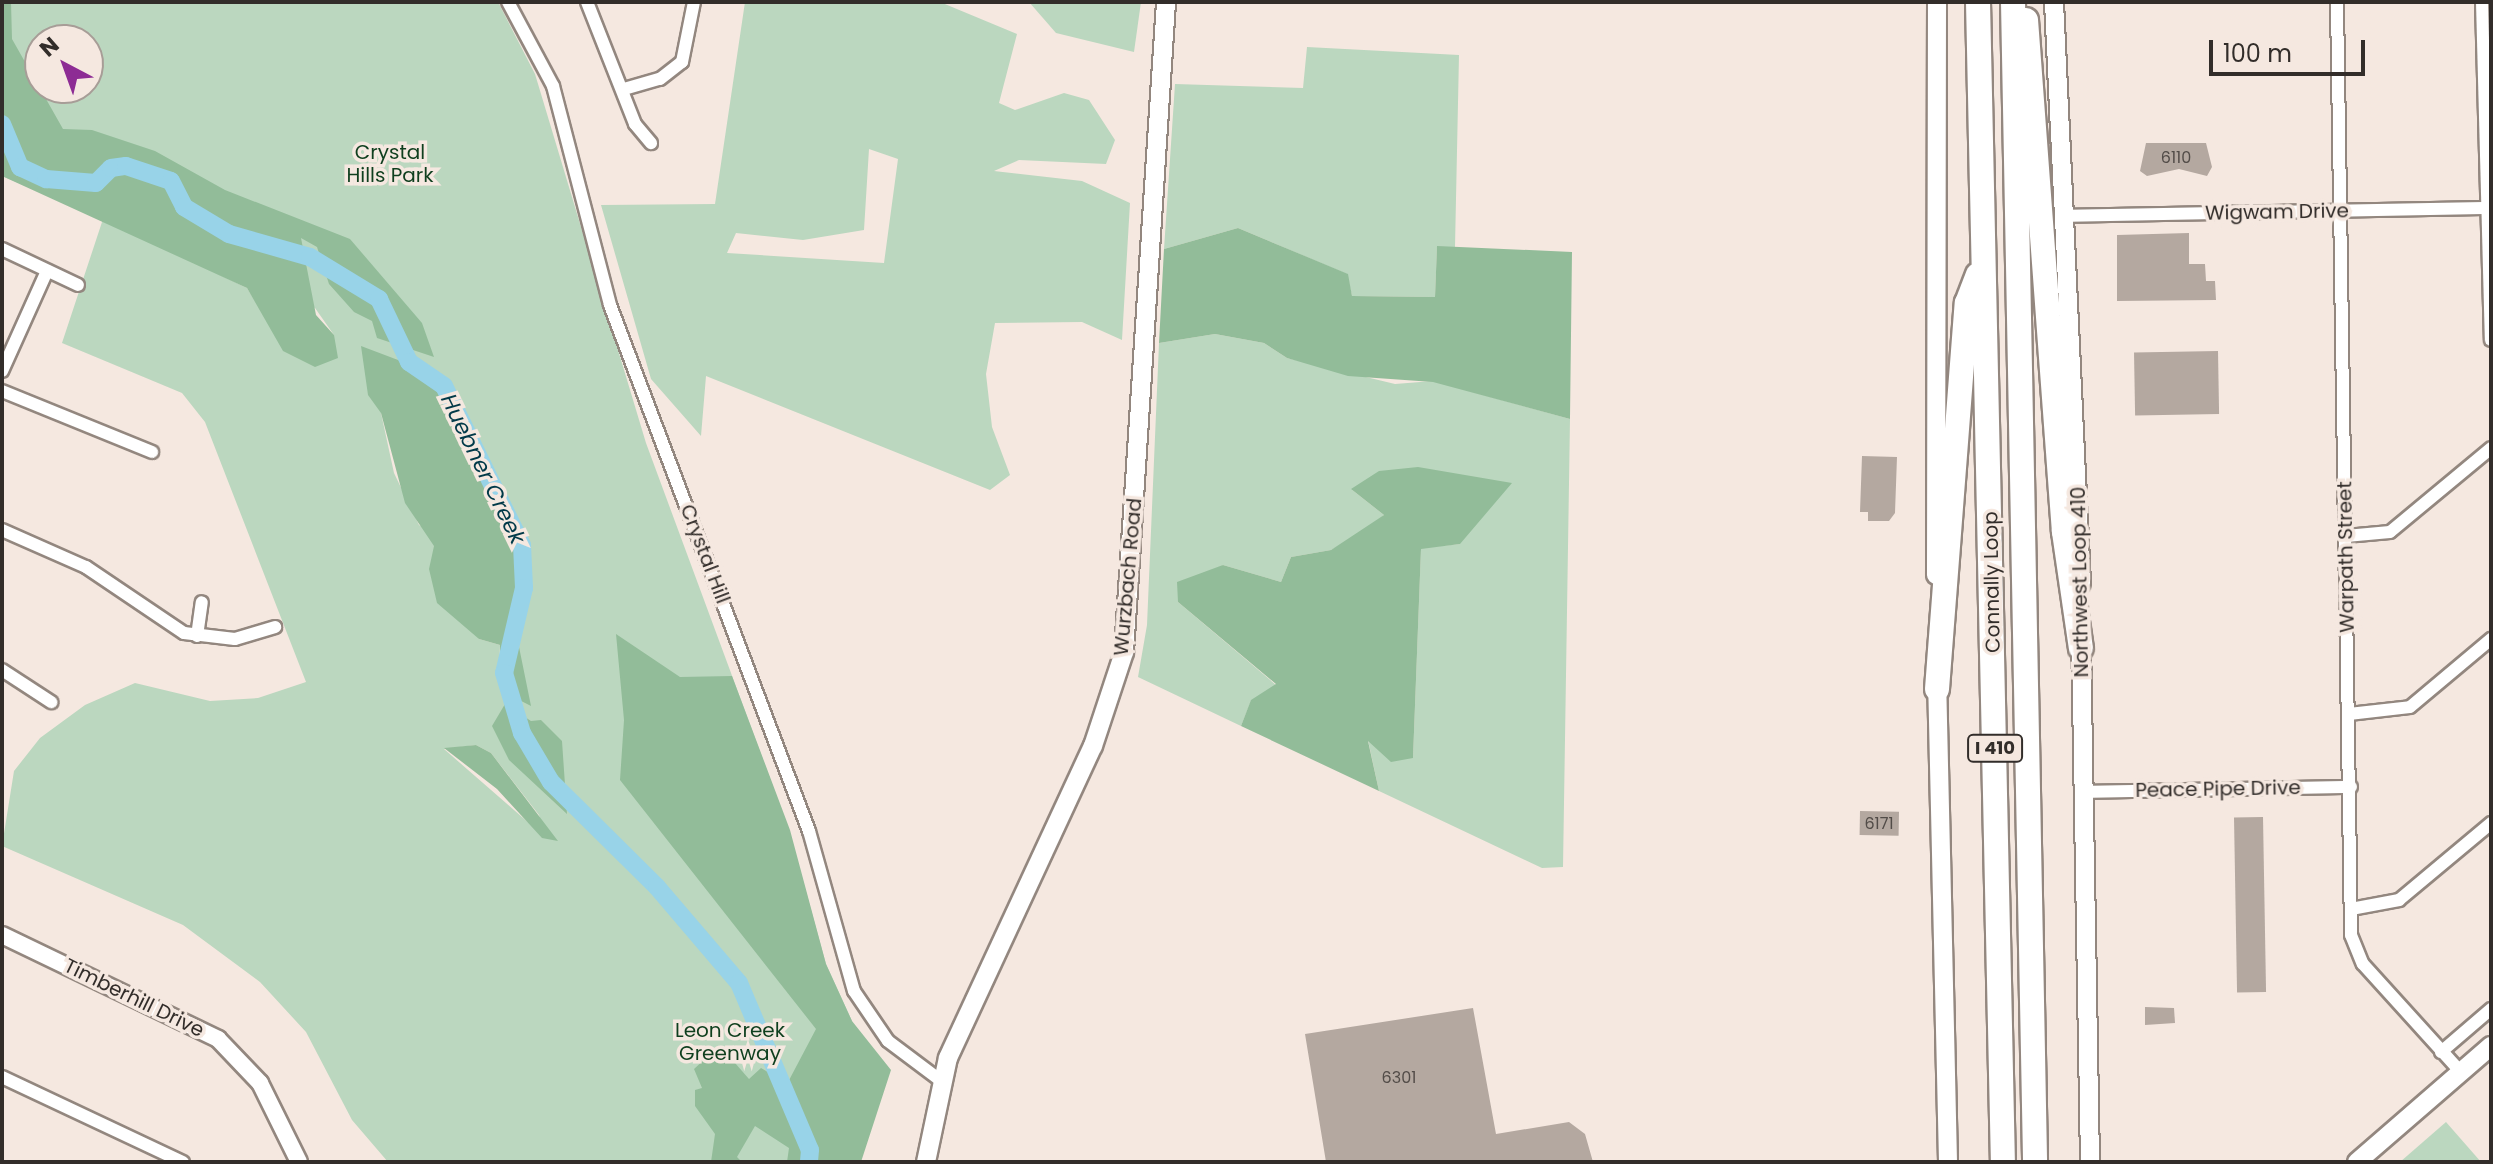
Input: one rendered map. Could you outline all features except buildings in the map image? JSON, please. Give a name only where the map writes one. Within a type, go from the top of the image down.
[{"type":"highway","name":"Connally Loop","points":[[1978,2],[2003,1162]]},
{"type":"highway","name":"Connally Loop","points":[[2013,2],[2035,1162]]},
{"type":"highway","points":[[2022,2],[2032,56],[2064,532],[2081,648]]},
{"type":"highway","points":[[1937,689],[1967,303],[1982,266]]},
{"type":"highway","points":[[1990,1162],[2001,1053]]},
{"type":"main road","name":"Wurzbach Road","points":[[926,1162],[940,1080],[1107,715],[1124,652],[1166,2]]},
{"type":"main road","points":[[1937,2],[1937,689],[1948,1162]]},
{"type":"main road","name":"Northwest Loop 410","points":[[2054,2],[2081,648],[2090,1162]]},
{"type":"main road","points":[[2357,1162],[2491,1046]]},
{"type":"street","name":"Crystal Hill","points":[[508,2],[553,86],[614,317],[809,831],[854,991],[888,1041],[940,1080]]},
{"type":"street","points":[[587,2],[624,89],[635,124],[651,143]]},
{"type":"street","points":[[624,89],[660,79],[682,62],[694,2]]},
{"type":"street","name":"Warpath Street","points":[[2337,2],[2353,944],[2363,964],[2461,1072]]},
{"type":"street","points":[[2482,2],[2487,32],[2491,340]]},
{"type":"street","name":"Wigwam Drive","points":[[2063,216],[2489,208]]},
{"type":"street","points":[[2,249],[78,285]]},
{"type":"street","points":[[2,371],[47,271]]},
{"type":"street","points":[[2,391],[152,452]]},
{"type":"street","points":[[2346,536],[2382,534],[2402,524],[2491,448]]},
{"type":"street","points":[[2,530],[86,567],[161,622],[197,636],[235,639],[275,627]]},
{"type":"street","points":[[197,636],[202,602]]},
{"type":"street","points":[[2349,714],[2410,707],[2491,639]]},
{"type":"street","points":[[2,670],[51,702]]},
{"type":"street","name":"Peace Pipe Drive","points":[[2085,792],[2351,787]]},
{"type":"street","points":[[2351,909],[2399,900],[2491,823]]},
{"type":"street","name":"Timberhill Drive","points":[[2,935],[218,1039],[260,1083],[299,1162]]},
{"type":"street","points":[[2441,1052],[2491,1009]]},
{"type":"street","points":[[2,1077],[183,1162]]},
{"type":"green space","points":[[2,2],[498,2],[535,74],[646,443],[789,830],[826,964],[852,1021],[861,1162],[388,1162],[352,1120],[306,1032],[260,982],[183,925],[2,846],[14,771],[40,738],[85,705],[135,683],[210,701],[258,698],[306,682],[205,422],[182,393],[62,343],[103,219],[2,176]],"holes":[[[125,229],[315,308],[334,335],[255,301],[247,288]],[[443,377],[519,539],[499,683],[500,645],[479,639],[429,531],[419,525],[394,473],[381,413]],[[476,745],[491,753],[539,815],[546,838],[444,749]]]},
{"type":"green space","points":[[2,2],[11,2],[12,39],[24,60],[24,104],[49,104],[63,129],[92,130],[155,151],[225,190],[350,239],[422,323],[434,357],[377,338],[372,321],[354,312],[329,284],[317,247],[301,238],[316,315],[334,335],[338,358],[315,367],[283,351],[247,288],[2,176]]},
{"type":"green space","points":[[745,2],[940,2],[1017,34],[999,103],[1015,110],[1064,93],[1089,100],[1115,140],[1106,164],[1019,160],[994,171],[1082,181],[1130,203],[1122,340],[1082,322],[995,323],[986,374],[992,427],[1010,475],[990,490],[706,376],[701,436],[651,379],[601,205],[715,204]],"holes":[[[869,149],[898,159],[884,263],[727,253],[736,233],[803,240],[864,230]]]},
{"type":"green space","points":[[1029,2],[1141,2],[1134,52],[1056,33]]},
{"type":"green space","points":[[1307,47],[1459,55],[1455,247],[1437,247],[1435,297],[1352,296],[1347,274],[1238,228],[1164,249],[1175,84],[1303,88]]},
{"type":"green space","points":[[1238,228],[1348,274],[1352,296],[1435,297],[1437,246],[1572,252],[1570,419],[1433,382],[1348,376],[1287,358],[1264,343],[1215,334],[1159,343],[1164,249]]},
{"type":"green space","points":[[1215,334],[1264,343],[1287,358],[1395,384],[1433,381],[1570,419],[1563,867],[1542,868],[1379,791],[1368,740],[1413,758],[1421,548],[1460,544],[1351,489],[1384,515],[1368,530],[1331,550],[1291,557],[1281,582],[1223,565],[1178,602],[1276,685],[1251,701],[1241,726],[1138,677],[1147,625],[1159,343]]},
{"type":"green space","points":[[361,346],[443,377],[504,505],[519,539],[517,637],[531,706],[500,690],[500,645],[479,639],[437,603],[429,569],[434,546],[405,503],[381,413],[368,395]]},
{"type":"green space","points":[[1418,467],[1512,483],[1460,544],[1421,549],[1413,758],[1391,762],[1368,741],[1379,791],[1241,726],[1251,700],[1276,684],[1178,602],[1177,582],[1223,565],[1281,582],[1291,557],[1331,550],[1384,515],[1351,489],[1379,471]]},
{"type":"green space","points":[[616,634],[680,677],[732,676],[790,830],[826,964],[852,1021],[891,1070],[861,1162],[787,1162],[789,1148],[755,1126],[737,1157],[742,1162],[711,1162],[715,1134],[695,1106],[695,1090],[702,1088],[694,1069],[706,1058],[728,1055],[749,1079],[761,1068],[787,1084],[816,1029],[620,780],[624,720]]},
{"type":"green space","points":[[505,704],[531,721],[541,720],[562,741],[567,814],[509,760],[492,726]]},
{"type":"green space","points":[[476,745],[491,753],[558,841],[542,838],[497,789],[444,748]]},
{"type":"green space","points":[[2446,1122],[2481,1162],[2400,1162]]},
{"type":"waterway","name":"Huebner Creek","points":[[2,124],[20,167],[46,179],[96,183],[111,168],[126,166],[171,181],[184,207],[229,234],[310,257],[379,299],[409,362],[444,386],[522,545],[524,588],[504,673],[522,733],[551,782],[657,887],[739,983],[810,1150],[809,1162]]},
{"type":"park label","name":"Crystal Hills Park","points":[[390,164]]},
{"type":"park label","name":"Leon Creek Greenway","points":[[730,1042]]}]
